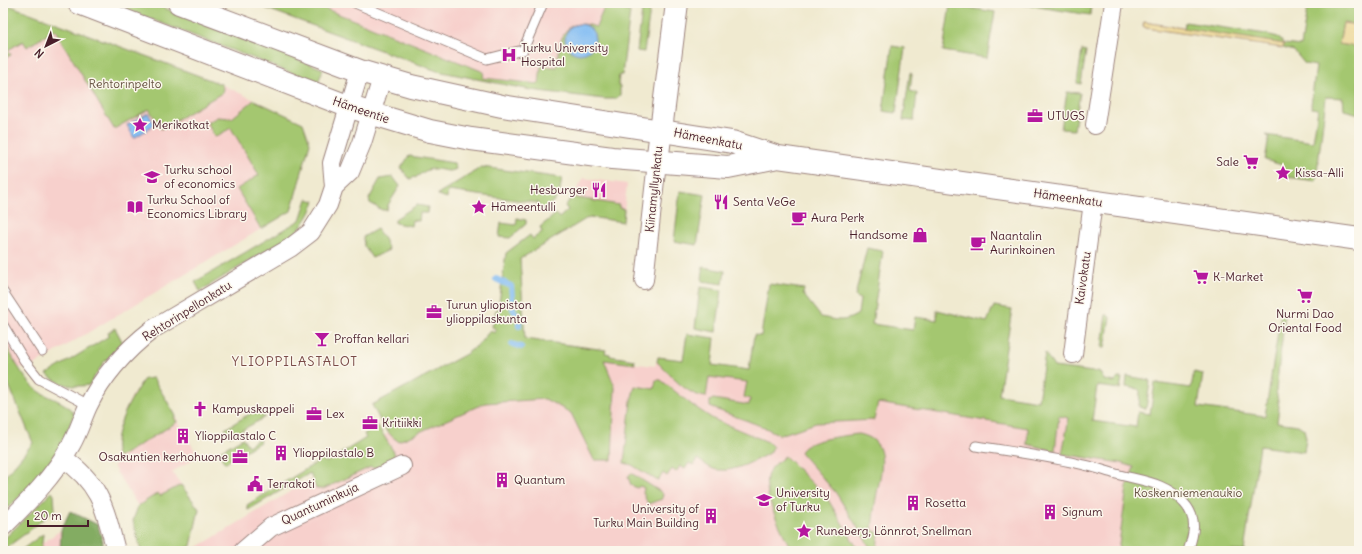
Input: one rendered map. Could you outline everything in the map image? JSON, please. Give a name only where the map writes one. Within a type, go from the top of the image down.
[{"type":"main road","name":"Hämeentie","points":[[79,3],[350,107],[430,132],[612,158],[657,162]]},
{"type":"main road","points":[[179,3],[360,72],[382,78],[447,95],[502,106],[660,131]]},
{"type":"main road","name":"Kiinamyllynkatu","points":[[657,162],[677,3]]},
{"type":"main road","name":"Hämeenkatu","points":[[660,131],[732,142],[778,157],[1359,239]]},
{"type":"main road","name":"Hämeenkatu","points":[[657,162],[728,167],[778,157]]},
{"type":"street","points":[[1095,126],[1114,3]]},
{"type":"street","name":"Rehtorinpellonkatu","points":[[3,526],[54,472],[72,444],[88,405],[104,378],[123,355],[153,330],[290,248],[311,232],[328,204],[334,187],[332,163],[360,72]]},
{"type":"street","name":"Rehtorinpellonkatu","points":[[334,187],[350,172],[372,114],[382,78]]},
{"type":"street","name":"Kiinamyllynkatu","points":[[644,280],[657,162]]},
{"type":"street","name":"Kaivokatu","points":[[1073,354],[1093,202]]},
{"type":"street","points":[[63,458],[78,468],[94,487],[105,509],[116,551]]},
{"type":"street","name":"Quantuminkuja","points":[[243,551],[271,526],[402,466]]},
{"type":"lane","points":[[355,3],[487,59],[523,50],[543,3]]},
{"type":"lane","points":[[3,292],[42,351]]},
{"type":"lane","points":[[3,324],[24,360],[39,379],[88,405]]},
{"type":"lane","points":[[976,446],[1085,465],[1146,480],[1167,488],[1185,503],[1190,511],[1194,532],[1188,551]]},
{"type":"shaded area","name":"Turku school of economics","points":[[3,3],[221,84],[303,123],[310,143],[291,211],[34,365],[3,371]]},
{"type":"shaded area","name":"Turku University Hospital","points":[[251,3],[631,3],[622,75],[619,75],[618,86],[620,86],[620,95],[615,99],[531,90],[437,71]]},
{"type":"shaded area","points":[[584,178],[627,184],[623,222],[572,197]]},
{"type":"shaded area","name":"University of Turku","points":[[658,357],[1260,446],[1244,551],[191,551],[490,372],[604,360],[655,366]]},
{"type":"shaded area","points":[[153,378],[198,456],[172,472],[199,509],[191,546],[181,551],[141,551],[133,521],[138,506],[114,468],[117,435],[124,413],[132,396],[144,379]]},
{"type":"shaded area","points":[[61,530],[79,551],[31,551]]},
{"type":"green space","name":"Rehtorinpelto","points":[[3,3],[221,84],[223,88],[222,93],[161,129],[149,109],[114,129],[55,30],[27,47],[23,41],[8,50],[11,55],[3,59]]},
{"type":"green space","points":[[109,3],[151,3],[323,69],[318,83]]},
{"type":"green space","points":[[251,3],[311,3],[484,72],[483,78],[539,84],[541,66],[557,67],[559,48],[564,33],[569,28],[576,25],[585,24],[596,27],[606,3],[608,3],[630,12],[622,75],[619,75],[618,86],[620,86],[620,95],[615,99],[604,99],[531,90],[437,71]]},
{"type":"green space","points":[[643,3],[651,3],[644,52],[637,51]]},
{"type":"green space","points":[[1013,3],[1071,3],[1091,6],[1090,15]]},
{"type":"green space","points":[[1308,3],[1359,3],[1359,25],[1343,23],[1339,44],[1359,47],[1359,114],[1344,110],[1343,98],[1326,97],[1316,181],[1280,176],[1282,165],[1265,160],[1269,137],[1266,135],[1313,142],[1318,109],[1312,108],[1311,105],[1316,66],[1305,64],[1294,51],[1283,48],[1284,44],[1301,46]]},
{"type":"green space","points":[[950,5],[995,12],[987,58],[943,51]]},
{"type":"green space","points":[[1185,22],[1266,34],[1278,37],[1284,44],[1184,29]]},
{"type":"green space","points":[[892,46],[905,48],[896,113],[883,111]]},
{"type":"green space","points":[[1082,50],[1086,51],[1081,84],[1077,83]]},
{"type":"green space","points":[[910,73],[912,74],[910,91],[917,93],[914,121],[903,120]]},
{"type":"green space","points":[[1067,92],[1080,93],[1074,130],[1061,129]]},
{"type":"green space","points":[[254,100],[303,123],[310,143],[291,211],[261,229],[237,189],[259,175],[231,128],[215,137],[207,123],[217,117],[232,118]]},
{"type":"green space","points":[[409,156],[454,163],[456,169],[447,171],[430,169],[415,178],[410,179],[401,168]]},
{"type":"green space","points":[[482,167],[562,178],[559,196],[544,210],[538,209],[538,203],[448,191],[447,198],[438,195]]},
{"type":"green space","points":[[393,177],[400,186],[388,205],[387,210],[382,210],[370,203],[369,199],[380,179]]},
{"type":"green space","points":[[680,191],[705,195],[697,245],[674,241]]},
{"type":"green space","points":[[572,197],[619,205],[619,208],[624,209],[623,222],[589,217],[520,259],[525,339],[606,350],[605,353],[610,354],[610,356],[634,360],[635,364],[604,360],[615,387],[612,460],[594,460],[571,413],[545,399],[485,403],[406,438],[398,441],[393,438],[383,425],[372,405],[466,354],[478,345],[490,331],[495,333],[496,329],[492,327],[496,310],[498,310],[506,253],[530,235],[533,239],[542,232],[540,227],[556,214],[559,218],[568,210],[565,206]]},
{"type":"green space","points":[[307,199],[315,201],[302,226],[295,233],[200,291],[195,282],[300,220]]},
{"type":"green space","points":[[417,205],[428,207],[427,213],[420,213],[419,221],[412,220],[411,226],[395,223],[395,219]]},
{"type":"green space","points":[[517,218],[526,220],[526,224],[510,238],[499,237],[501,223],[516,225]]},
{"type":"green space","points":[[377,229],[389,250],[372,258],[364,246],[363,237]]},
{"type":"green space","name":"Koskenniemenaukio","points":[[867,248],[883,251],[872,324],[913,330],[915,317],[937,320],[937,310],[987,322],[994,306],[1012,309],[999,395],[1038,401],[1045,353],[1054,367],[1093,372],[1099,371],[1104,380],[1114,382],[1118,378],[1122,378],[1120,389],[1097,386],[1092,421],[1136,427],[1138,412],[1150,414],[1155,383],[1191,388],[1194,372],[1203,374],[1198,407],[1265,416],[1281,313],[1285,314],[1276,390],[1279,407],[1277,422],[1298,425],[1304,429],[1306,438],[1304,452],[1260,446],[1244,551],[1118,551],[1127,487],[1134,467],[1121,463],[1062,454],[1069,418],[1059,416],[1055,451],[1027,444],[1028,428],[878,403],[874,420],[816,423],[780,435],[710,407],[710,401],[713,399],[749,405],[750,399],[744,397],[747,382],[709,377],[706,397],[692,393],[679,384],[657,362],[658,357],[683,360],[687,334],[715,338],[712,365],[749,370],[754,335],[761,336],[769,284],[804,289],[803,294],[821,317],[844,320],[853,317],[858,314],[860,299],[855,296]]},
{"type":"green space","points":[[703,267],[725,271],[723,284],[702,281]]},
{"type":"green space","points":[[700,287],[722,290],[716,332],[695,328]]},
{"type":"green space","points":[[1106,314],[1110,317],[1105,348],[1102,348]]},
{"type":"green space","points":[[115,328],[123,343],[104,362],[89,385],[66,385],[56,381],[47,374],[109,336],[108,333]]},
{"type":"green space","points":[[3,340],[18,366],[31,384],[36,389],[71,409],[74,414],[62,441],[48,465],[9,507],[3,507],[3,477],[33,443],[3,371]]},
{"type":"green space","points":[[1127,376],[1149,380],[1150,382],[1146,409],[1139,407],[1140,391],[1138,389],[1126,387]]},
{"type":"green space","points":[[153,378],[176,416],[174,417],[177,422],[118,458],[116,440],[123,417],[133,395],[144,379]]},
{"type":"green space","points":[[656,380],[661,380],[692,405],[713,419],[768,442],[773,447],[770,453],[745,465],[725,470],[713,469],[697,459],[693,465],[689,463],[685,469],[680,466],[676,472],[672,469],[667,476],[663,473],[658,481],[632,465],[624,463],[631,401],[635,386],[654,389]]},
{"type":"green space","points":[[259,408],[265,417],[230,437],[225,429]]},
{"type":"green space","points":[[378,426],[395,454],[386,464],[373,468],[371,467],[323,489],[316,489],[310,473],[248,510],[247,505],[321,460],[327,462],[366,438],[364,434]]},
{"type":"green space","points":[[858,434],[869,437],[876,443],[880,450],[882,459],[872,530],[879,533],[877,549],[871,549],[836,493],[800,452],[810,444],[817,441]]},
{"type":"green space","points":[[243,438],[248,446],[259,439],[260,442],[225,463],[218,452]]},
{"type":"green space","points":[[785,456],[827,498],[859,551],[792,551],[771,504],[767,485],[768,474],[774,465]]},
{"type":"green space","points":[[631,473],[661,492],[663,494],[662,499],[648,504],[643,493],[644,488],[640,486],[637,488],[631,485],[628,477]]},
{"type":"green space","points":[[181,485],[199,509],[191,546],[181,551],[141,551],[133,521],[138,506],[158,493],[160,496]]},
{"type":"green space","points":[[52,492],[54,495],[55,509],[3,550],[3,540]]},
{"type":"green space","points":[[70,511],[98,525],[105,551],[60,551],[61,530]]},
{"type":"green space","points":[[43,534],[41,551],[20,551]]},
{"type":"sand","points":[[1144,22],[1284,44],[1283,48],[1146,28],[1143,26]]},
{"type":"sand","points":[[1343,23],[1359,25],[1359,47],[1339,44]]},
{"type":"water","points":[[580,24],[590,29],[595,39],[590,49],[580,54],[570,49],[565,39],[570,29]]},
{"type":"water","points":[[148,113],[155,125],[134,138],[127,125]]},
{"type":"waterway","points":[[496,279],[511,286],[513,309],[519,319],[519,326]]},
{"type":"waterway","points":[[512,344],[521,347]]},
{"type":"place","name":"Turku University Hospital","points":[[509,55]]},
{"type":"place","name":"UTUGS","points":[[1035,116]]},
{"type":"place","name":"Merikotkat","points":[[140,125]]},
{"type":"place","name":"Sale","points":[[1251,162]]},
{"type":"place","name":"Kissa-Alli","points":[[1283,173]]},
{"type":"place","name":"Turku school of economics","points":[[152,177]]},
{"type":"place","name":"Hesburger","points":[[599,190]]},
{"type":"place","name":"Senta VeGe","points":[[721,202]]},
{"type":"place","name":"Turku School of Economics Library","points":[[135,207]]},
{"type":"place","name":"Hämeentulli","points":[[479,207]]},
{"type":"place","name":"Aura Perk","points":[[799,218]]},
{"type":"place","name":"Handsome","points":[[920,235]]},
{"type":"place","name":"Naantalin Aurinkoinen","points":[[978,243]]},
{"type":"place","name":"K-Market","points":[[1201,277]]},
{"type":"place","name":"Nurmi Dao Oriental Food","points":[[1305,296]]},
{"type":"place","name":"Turun yliopiston ylioppilaskunta","points":[[434,312]]},
{"type":"place","name":"Proffan kellari","points":[[322,339]]},
{"type":"place","name":"Kampuskappeli","points":[[200,409]]},
{"type":"place","name":"Lex","points":[[314,414]]},
{"type":"place","name":"Kritiikki","points":[[370,423]]},
{"type":"place","name":"Ylioppilastalo C","points":[[183,436]]},
{"type":"place","name":"Ylioppilastalo B","points":[[281,453]]},
{"type":"place","name":"Osakuntien kerhohuone","points":[[240,457]]},
{"type":"place","name":"Quantum","points":[[502,480]]},
{"type":"place","name":"Terrakoti","points":[[255,484]]},
{"type":"place","name":"University of Turku","points":[[764,500]]},
{"type":"place","name":"Rosetta","points":[[913,503]]},
{"type":"place","name":"Signum","points":[[1050,512]]},
{"type":"place","name":"University of Turku Main Building","points":[[711,516]]},
{"type":"place","name":"Runeberg, Lönnrot, Snellman","points":[[804,531]]},
{"type":"district","name":"YLIOPPILASTALOT","points":[[295,361]]}]
